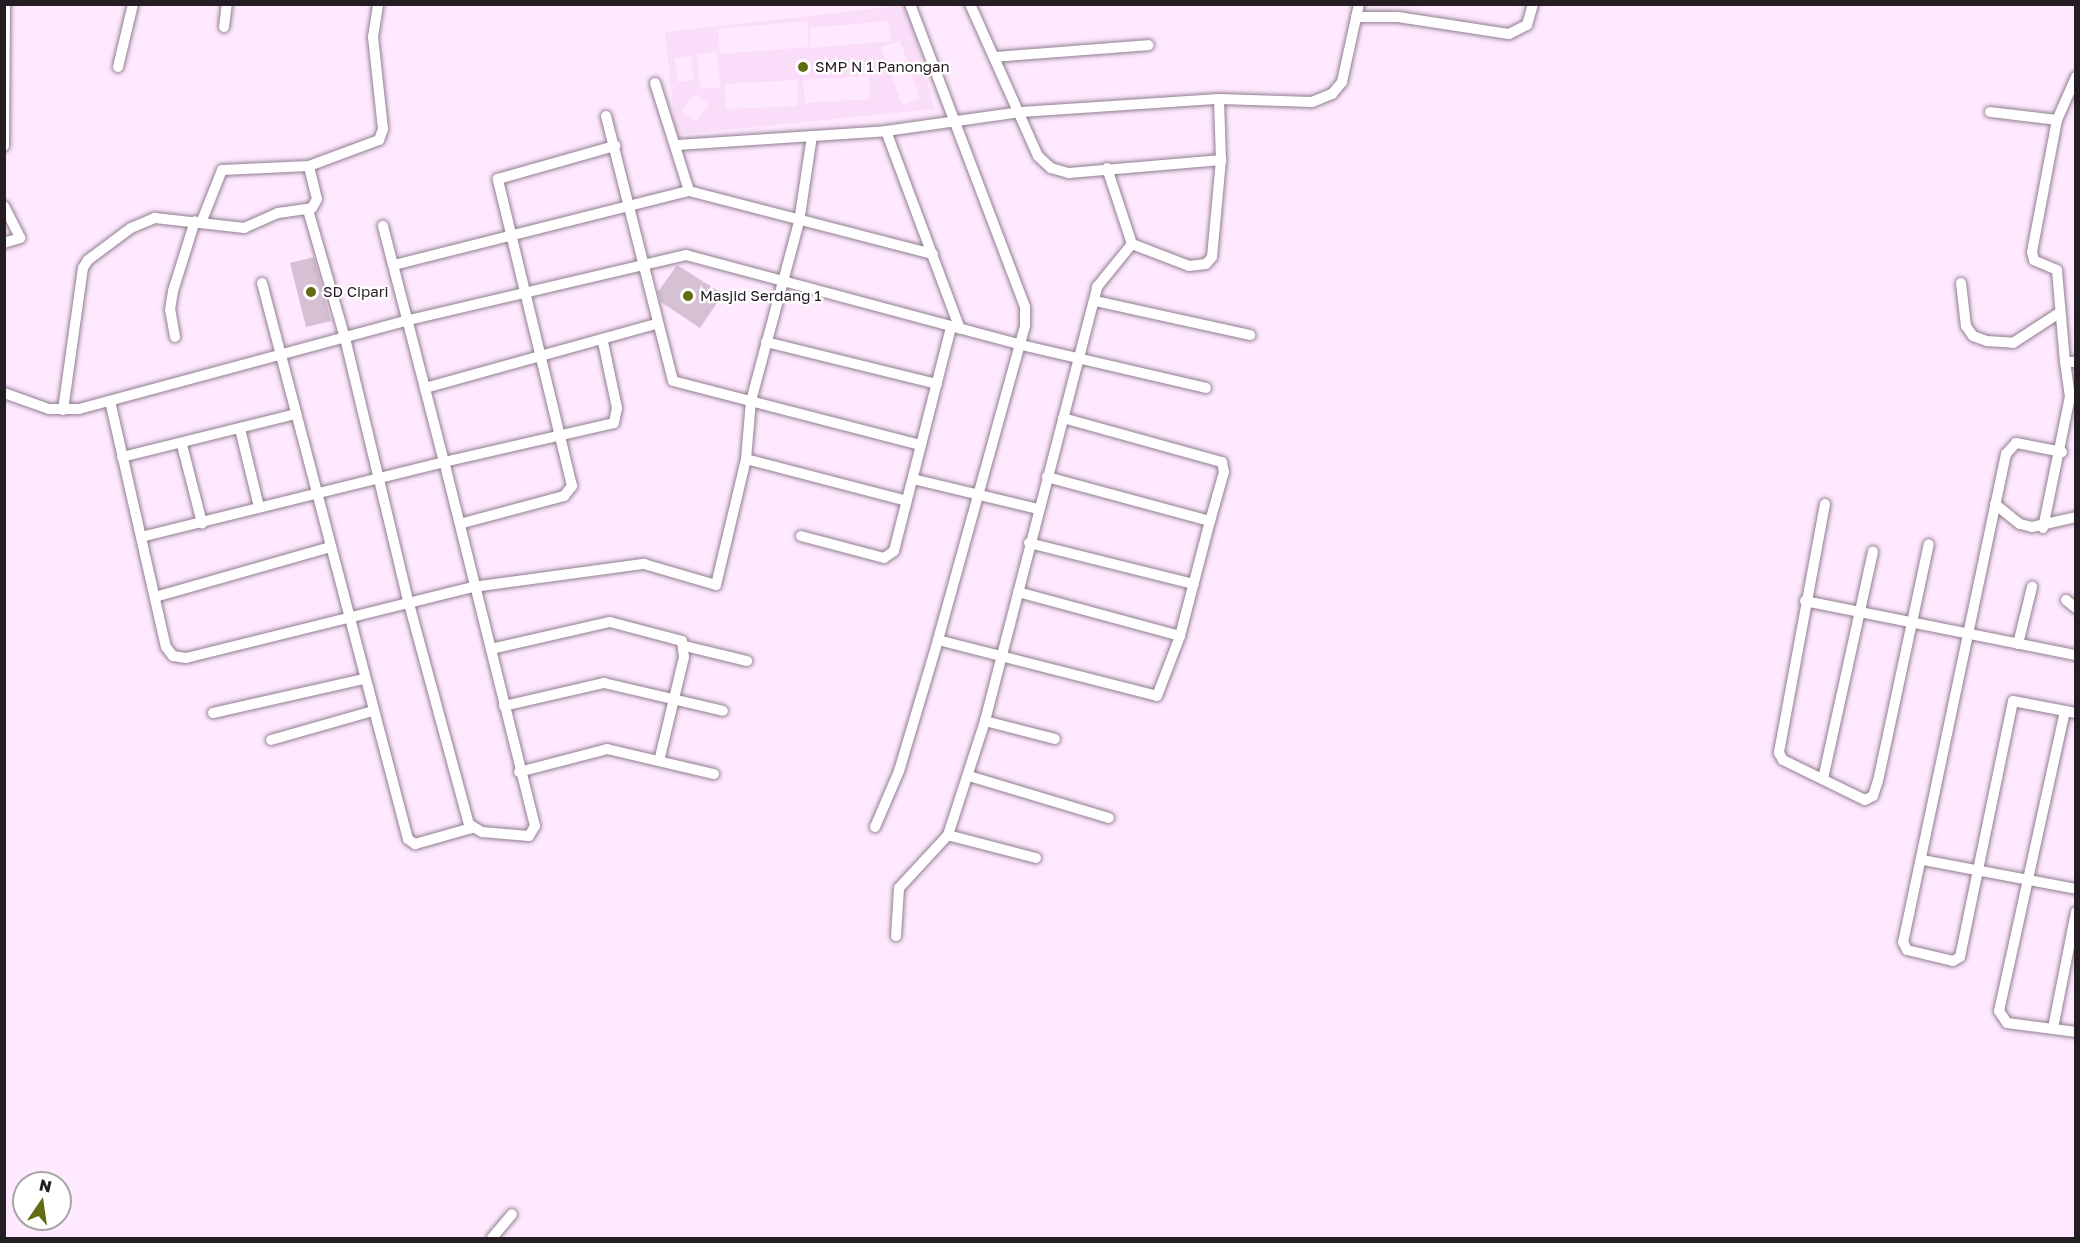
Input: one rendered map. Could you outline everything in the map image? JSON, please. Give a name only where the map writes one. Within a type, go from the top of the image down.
[{"type":"street","points":[[4,146],[5,4]]},
{"type":"street","points":[[118,67],[133,4]]},
{"type":"street","points":[[224,27],[227,4]]},
{"type":"street","points":[[175,337],[170,309],[198,222],[222,170],[309,166],[379,140],[382,129],[373,37],[378,4]]},
{"type":"street","points":[[875,827],[899,771],[938,640],[976,490],[1017,344],[1025,326],[1023,298],[910,4]]},
{"type":"street","points":[[970,4],[1021,112],[1038,156],[1051,168],[1069,172],[1221,160]]},
{"type":"street","points":[[677,145],[886,131],[1021,112],[1219,99],[1312,102],[1332,94],[1342,82],[1359,4]]},
{"type":"street","points":[[1356,17],[1398,17],[1509,34],[1527,25],[1533,4]]},
{"type":"street","points":[[994,57],[1149,45]]},
{"type":"street","points":[[2043,528],[2062,452],[2070,397],[2070,362],[2059,313],[2057,270],[2034,260],[2032,252],[2057,120],[2072,91],[2076,77]]},
{"type":"street","points":[[655,83],[677,145],[689,191]]},
{"type":"street","points":[[1132,244],[1189,266],[1206,264],[1215,247],[1221,160],[1219,99]]},
{"type":"street","points":[[1990,112],[2057,120]]},
{"type":"street","points":[[606,116],[615,146],[639,262],[673,381],[921,445]]},
{"type":"street","points":[[801,536],[890,556],[898,541],[937,384],[955,328],[933,254],[886,131]]},
{"type":"street","points":[[110,400],[168,653],[186,658],[408,600],[473,587],[644,564],[716,585],[746,459],[751,401],[799,222],[812,136]]},
{"type":"street","points":[[463,523],[568,493],[572,480],[498,179],[615,146]]},
{"type":"street","points":[[63,410],[83,268],[88,260],[148,221],[198,222],[244,228],[278,213],[308,210],[317,199],[309,166]]},
{"type":"street","points":[[1107,168],[1132,244]]},
{"type":"street","points":[[394,266],[689,191],[799,222],[933,254]]},
{"type":"street","points":[[4,206],[20,238],[4,243]]},
{"type":"street","points":[[308,210],[345,338],[381,477],[408,600],[472,828]]},
{"type":"street","points":[[262,283],[319,495],[372,711],[411,843],[472,828],[523,836],[535,832],[491,649],[473,587],[463,523],[444,462],[383,226]]},
{"type":"street","points":[[896,936],[899,888],[948,835],[969,776],[1100,281],[1132,244]]},
{"type":"street","points":[[4,393],[63,410],[110,400],[409,320],[526,293],[639,262],[686,255],[1017,344],[1206,388]]},
{"type":"street","points":[[1961,282],[1966,326],[1973,336],[1988,341],[2013,343],[2059,313]]},
{"type":"street","points":[[1095,301],[1250,335]]},
{"type":"street","points":[[425,388],[603,342],[656,324]]},
{"type":"street","points":[[141,537],[259,507],[319,495],[381,477],[611,425],[616,418],[603,342]]},
{"type":"street","points":[[766,342],[937,384]]},
{"type":"street","points":[[122,458],[182,445],[296,414]]},
{"type":"street","points":[[938,640],[1001,654],[1153,698],[1161,692],[1180,636],[1224,472],[1222,462],[1063,418]]},
{"type":"street","points":[[240,429],[259,507]]},
{"type":"street","points":[[182,445],[202,523]]},
{"type":"street","points":[[2013,701],[1960,957],[1953,961],[1904,947],[1995,504],[2012,446],[2062,452]]},
{"type":"street","points":[[746,459],[907,501]]},
{"type":"street","points":[[1047,477],[1210,521]]},
{"type":"street","points":[[913,479],[976,490],[1038,509]]},
{"type":"street","points":[[1825,504],[1805,601],[1779,753],[1783,760],[1865,800],[1873,796],[1929,544]]},
{"type":"street","points":[[1995,504],[2020,524],[2043,528],[2076,517]]},
{"type":"street","points":[[1029,543],[1194,584]]},
{"type":"street","points":[[154,597],[330,547]]},
{"type":"street","points":[[1823,779],[1873,551]]},
{"type":"street","points":[[2018,644],[2032,587]]},
{"type":"street","points":[[1018,592],[1180,636]]},
{"type":"street","points":[[2066,600],[2076,608]]},
{"type":"street","points":[[1805,601],[1913,621],[1968,635],[2075,653]]},
{"type":"street","points":[[491,649],[610,622],[675,638],[685,646],[747,661]]},
{"type":"street","points":[[659,761],[685,646]]},
{"type":"street","points":[[213,713],[364,679]]},
{"type":"street","points":[[504,706],[604,684],[723,711]]},
{"type":"street","points":[[2001,697],[2070,712],[2027,880],[1999,1011],[2007,1023],[2076,1032]]},
{"type":"street","points":[[272,740],[372,711]]},
{"type":"street","points":[[985,721],[1055,739]]},
{"type":"street","points":[[519,772],[607,749],[714,774]]},
{"type":"street","points":[[969,776],[1109,819]]},
{"type":"street","points":[[948,835],[1036,858]]},
{"type":"street","points":[[1923,860],[2076,889]]},
{"type":"street","points":[[2053,1028],[2076,912]]},
{"type":"street","points":[[492,1239],[512,1214]]},
{"type":"shaded area","name":"SMP N 1 Panongan","points":[[907,5],[934,109],[676,135],[665,32]],"holes":[[[807,21],[809,47],[720,54],[718,29]],[[888,21],[891,41],[811,48],[810,28]],[[900,41],[920,99],[902,105],[881,47]],[[717,52],[720,87],[700,89],[697,54]],[[691,56],[694,80],[678,82],[674,58]],[[869,76],[870,99],[805,103],[803,80]],[[797,80],[798,106],[726,109],[725,84]],[[695,94],[709,105],[695,121],[682,110]]]},
{"type":"building","name":"SD Cipari","points":[[314,257],[331,321],[306,327],[290,263]]},
{"type":"building","name":"Masjid Serdang 1","points":[[677,265],[723,294],[700,328],[661,302],[658,292]]},
{"type":"place","name":"SMP N 1 Panongan","points":[[803,67]]},
{"type":"place","name":"SD Cipari","points":[[311,292]]},
{"type":"place","name":"Masjid Serdang 1","points":[[688,296]]}]
